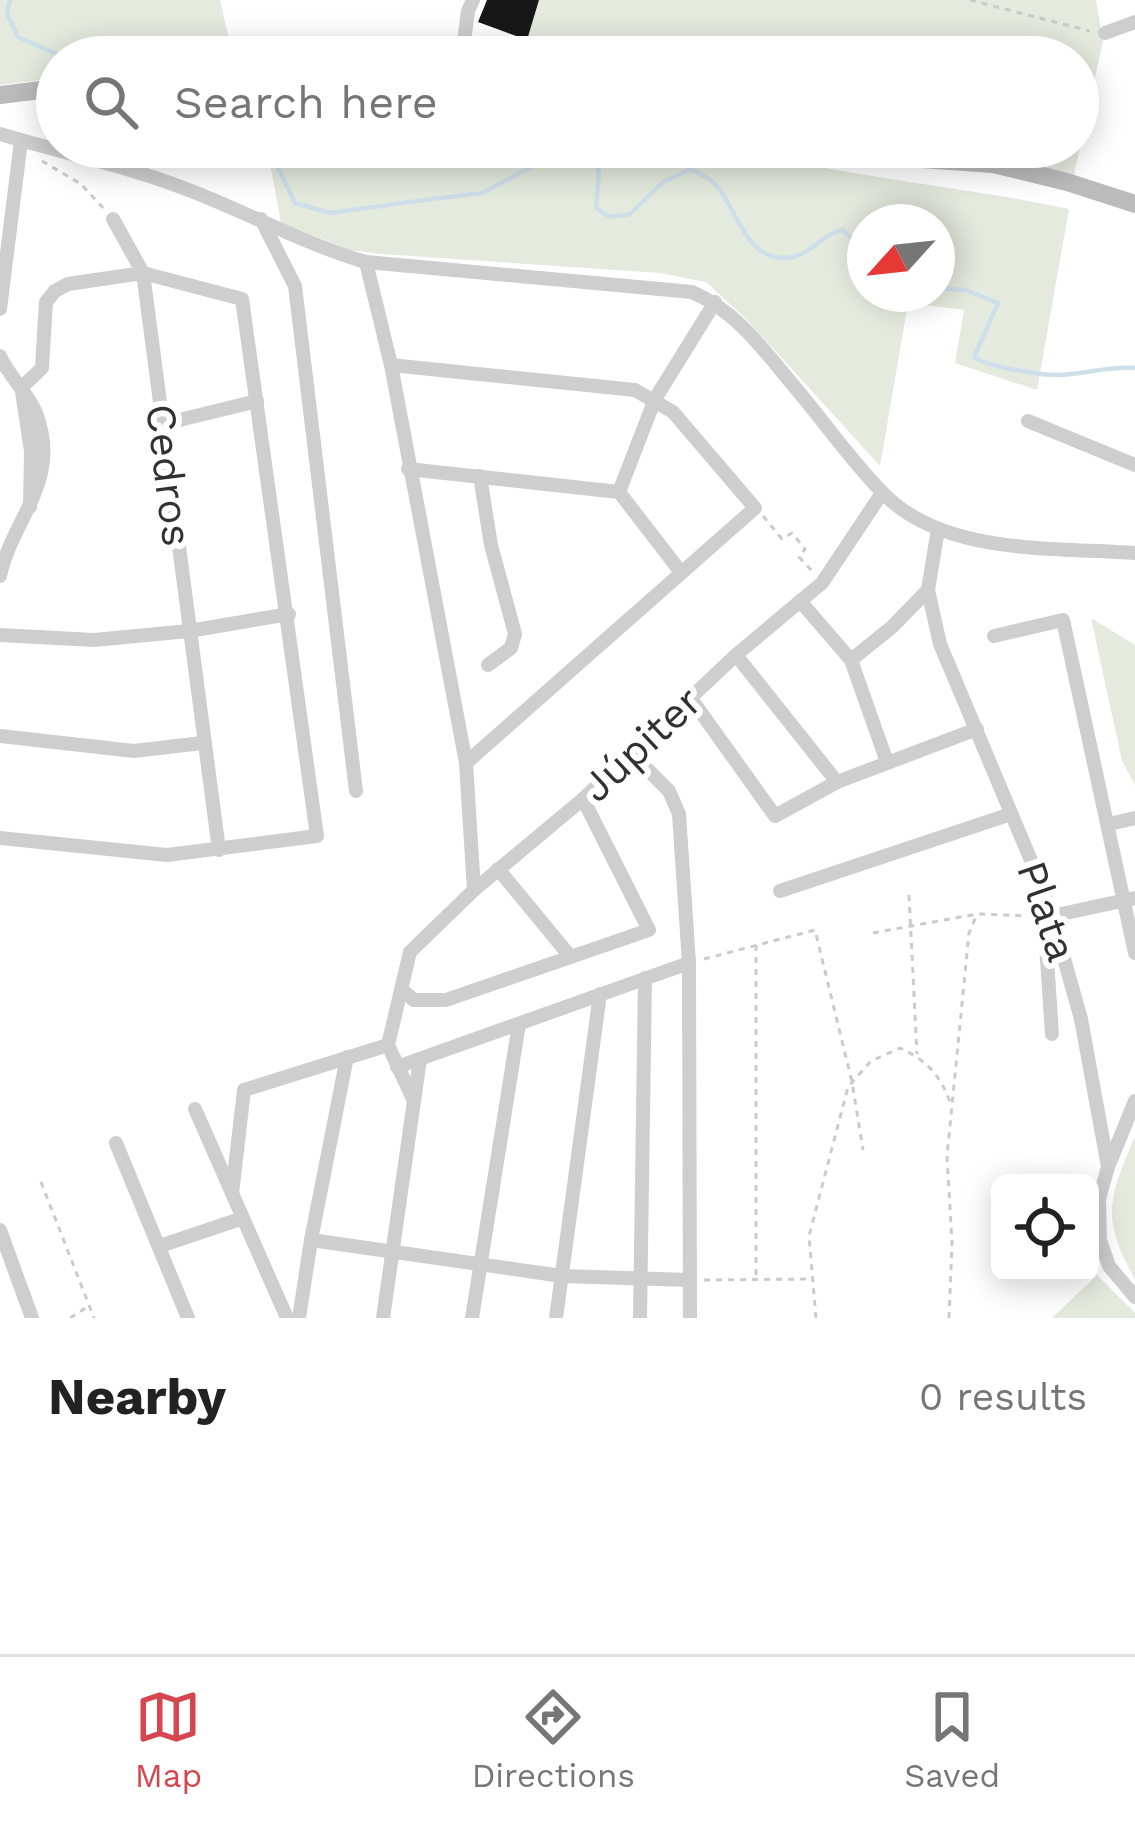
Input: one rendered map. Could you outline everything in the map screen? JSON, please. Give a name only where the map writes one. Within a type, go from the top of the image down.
[{"type":"street","points":[[465,36],[473,0]]},
{"type":"street","points":[[1105,33],[1135,22]]},
{"type":"street","points":[[0,95],[36,91]]},
{"type":"street","points":[[0,134],[36,144]]},
{"type":"street","points":[[0,308],[27,142]]},
{"type":"street","points":[[123,168],[366,262],[692,292],[715,302],[743,326],[881,493],[938,529],[979,539],[1135,553]]},
{"type":"street","points":[[1008,168],[1131,201]]},
{"type":"street","points":[[261,218],[295,286],[356,791]]},
{"type":"street","name":"Cedros","points":[[113,219],[143,273],[219,850]]},
{"type":"street","points":[[366,262],[391,365],[466,763],[473,890]]},
{"type":"street","points":[[0,838],[167,854],[317,836],[242,298],[143,273],[68,284],[46,302],[42,368],[22,387]]},
{"type":"street","points":[[619,492],[656,400],[715,302]]},
{"type":"street","points":[[0,356],[35,412],[42,439],[38,492],[4,555],[0,576]]},
{"type":"street","points":[[391,365],[635,390],[673,412],[755,508],[466,763]]},
{"type":"street","points":[[163,424],[257,401]]},
{"type":"street","points":[[1028,421],[1135,464]]},
{"type":"street","points":[[408,469],[619,492],[680,571]]},
{"type":"street","points":[[480,476],[491,545],[515,634],[511,648],[488,664]]},
{"type":"street","name":"Júpiter","points":[[388,1045],[410,952],[473,890],[583,799],[736,655],[822,583],[881,493]]},
{"type":"street","name":"Plata","points":[[938,529],[928,590],[940,644],[1042,890],[1081,1018],[1108,1167],[1099,1199],[1100,1240],[1109,1266],[1135,1297]]},
{"type":"street","points":[[851,660],[928,590]]},
{"type":"street","points":[[800,601],[851,660],[887,762]]},
{"type":"street","points":[[0,635],[94,640],[189,631],[289,614]]},
{"type":"street","points":[[994,636],[1063,620],[1129,899],[1135,952]]},
{"type":"street","points":[[736,655],[837,782]]},
{"type":"street","points":[[692,700],[776,816],[837,782],[977,729]]},
{"type":"street","points":[[0,736],[134,751],[202,743]]},
{"type":"street","points":[[632,754],[669,791],[680,814],[689,963],[690,1318]]},
{"type":"street","points":[[403,991],[414,1000],[446,1000],[649,930],[583,799]]},
{"type":"street","points":[[780,891],[1011,814]]},
{"type":"street","points":[[1109,824],[1135,818]]},
{"type":"street","points":[[498,869],[569,956]]},
{"type":"street","points":[[1052,1034],[1047,916],[1129,899]]},
{"type":"street","points":[[397,1067],[689,963]]},
{"type":"street","points":[[640,1318],[645,978]]},
{"type":"street","points":[[556,1318],[600,994]]},
{"type":"street","points":[[472,1318],[518,1024]]},
{"type":"street","points":[[232,1195],[244,1090],[388,1045],[414,1101]]},
{"type":"street","points":[[299,1318],[347,1057]]},
{"type":"street","points":[[383,1318],[420,1059]]},
{"type":"street","points":[[1108,1167],[1135,1101]]},
{"type":"street","points":[[195,1108],[286,1318]]},
{"type":"street","points":[[116,1144],[188,1318]]},
{"type":"street","points":[[160,1246],[243,1218]]},
{"type":"street","points":[[0,1230],[32,1318]]},
{"type":"street","points":[[310,1240],[562,1276],[690,1280]]},
{"type":"path","points":[[970,0],[1105,33]]},
{"type":"path","points":[[27,142],[36,156]]},
{"type":"path","points":[[53,168],[81,184],[113,219]]},
{"type":"path","points":[[755,508],[782,538],[792,533],[805,549],[799,557],[822,583]]},
{"type":"path","points":[[909,895],[917,1056]]},
{"type":"path","points":[[873,933],[977,914],[1047,916]]},
{"type":"path","points":[[949,1318],[952,1243],[947,1156],[968,933],[977,914]]},
{"type":"path","points":[[689,963],[815,930],[862,1150]]},
{"type":"path","points":[[756,945],[756,1279]]},
{"type":"path","points":[[816,1318],[810,1279],[812,1214],[851,1082],[889,1050],[900,1048],[938,1075],[952,1106]]},
{"type":"path","points":[[41,1182],[94,1318]]},
{"type":"path","points":[[690,1280],[810,1279]]},
{"type":"path","points":[[70,1318],[89,1306]]},
{"type":"shaded area","points":[[0,0],[220,0],[228,36],[36,36],[36,81],[0,85]]},
{"type":"shaded area","points":[[539,0],[1096,0],[1103,41],[1099,60],[1099,36],[528,36]]},
{"type":"shaded area","points":[[271,168],[829,168],[1069,209],[1037,390],[955,363],[964,310],[955,309],[955,204],[847,204],[847,312],[906,312],[880,466],[749,322],[706,282],[660,273],[350,250],[281,223]]},
{"type":"shaded area","points":[[966,168],[1076,168],[1071,189]]},
{"type":"shaded area","points":[[1091,618],[1135,645],[1135,785],[1122,761]]},
{"type":"shaded area","points":[[1135,1136],[1135,1279],[1117,1240],[1112,1208]]},
{"type":"shaded area","points":[[1099,1277],[1135,1313],[1135,1318],[1052,1318],[1090,1282],[1099,1282]]},
{"type":"building","points":[[487,0],[539,0],[528,36],[478,22]]},
{"type":"waterway","points":[[10,0],[7,13],[18,37],[36,45]]},
{"type":"waterway","points":[[278,168],[295,203],[330,213],[482,193],[529,168]]},
{"type":"waterway","points":[[597,168],[596,208],[610,217],[630,214],[663,182],[691,169],[715,184],[745,233],[765,253],[794,257],[830,235],[843,230],[847,234]]},
{"type":"waterway","points":[[955,289],[998,303],[974,357],[981,361],[1050,375],[1135,368]]}]
